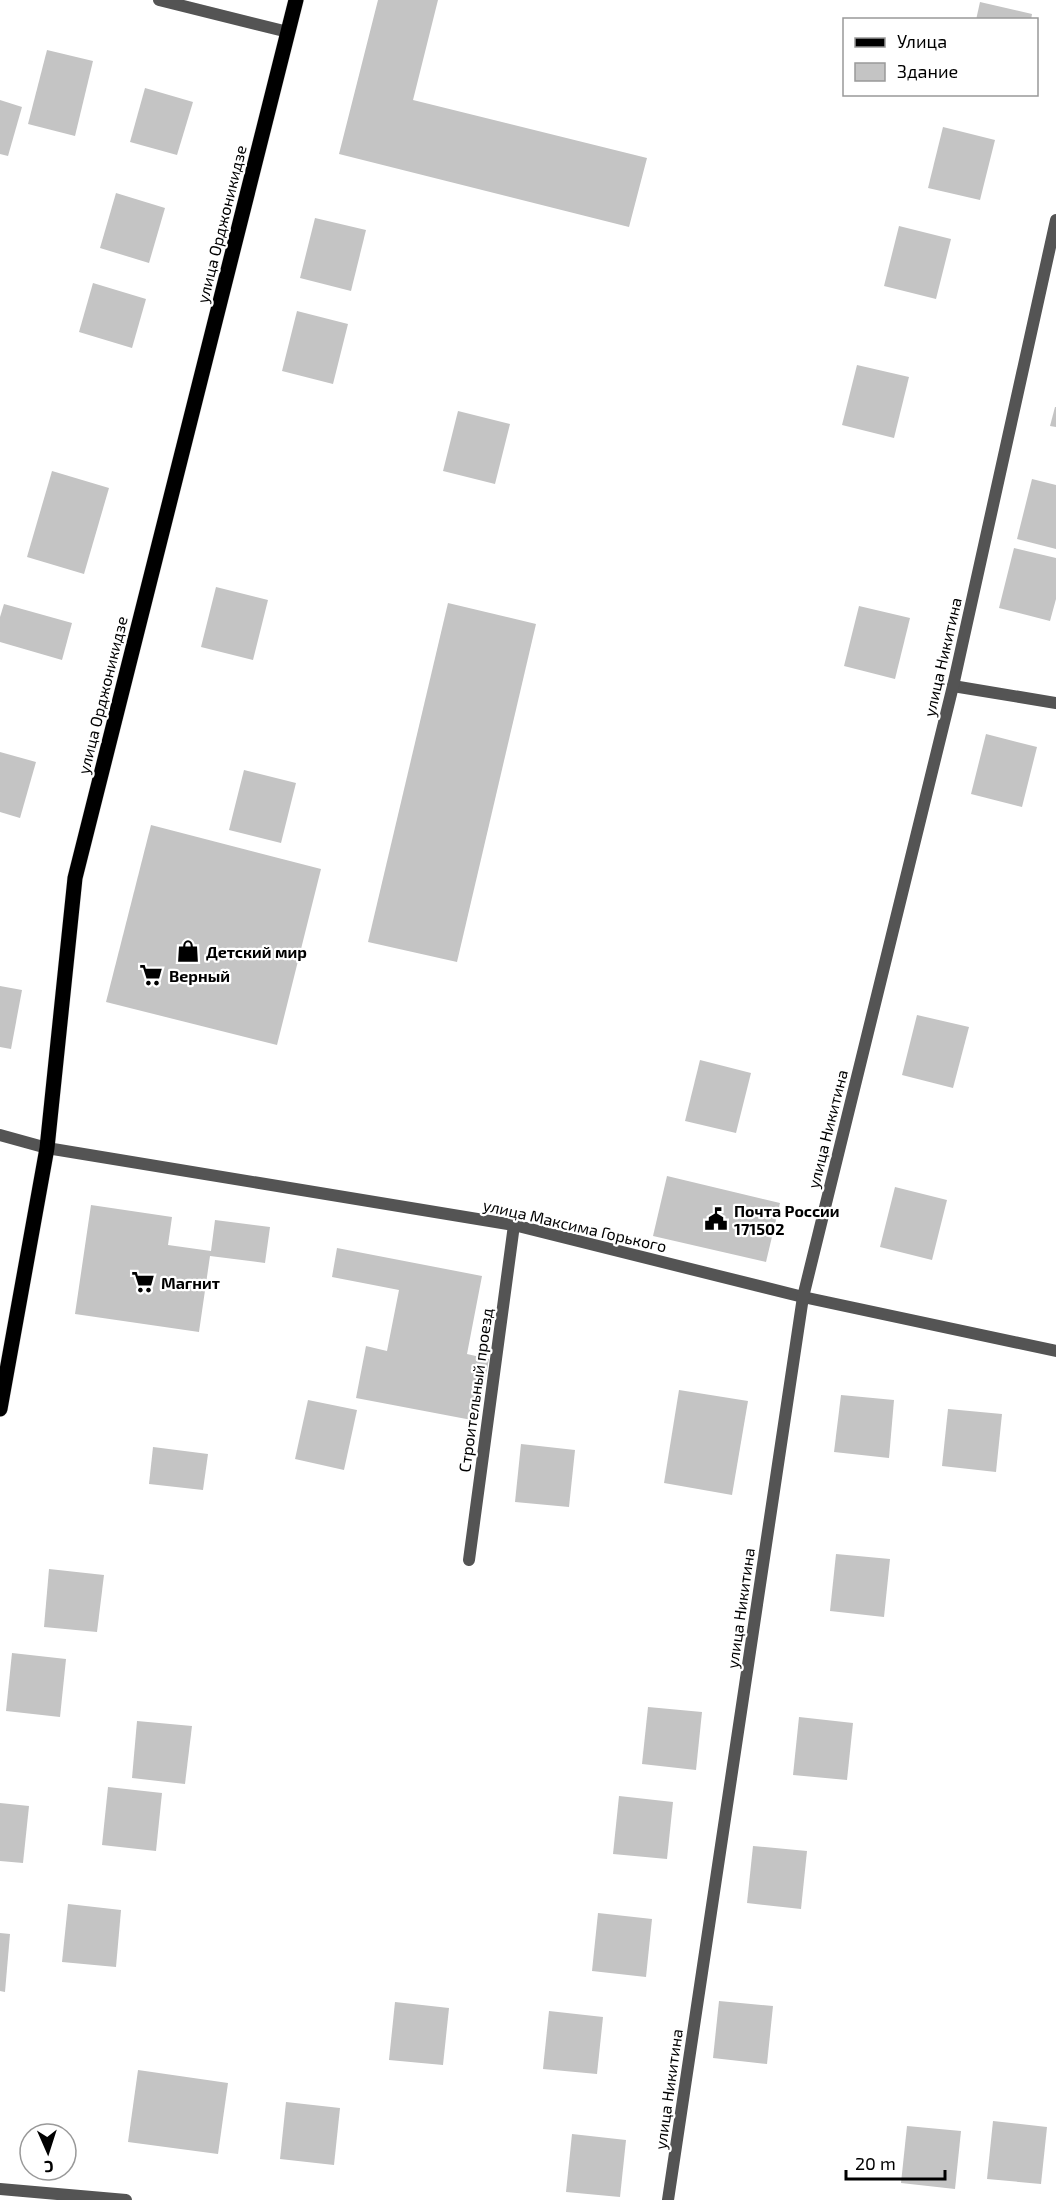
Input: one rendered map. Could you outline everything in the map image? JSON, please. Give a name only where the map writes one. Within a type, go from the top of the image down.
[{"type":"main road","name":"улица Орджоникидзе","points":[[0,1409],[47,1148],[75,878],[296,0]]},
{"type":"street","points":[[159,0],[288,32]]},
{"type":"street","name":"улица Никитина","points":[[668,2200],[803,1297],[953,686],[1056,220]]},
{"type":"street","points":[[953,686],[1056,703]]},
{"type":"street","name":"улица Максима Горького","points":[[0,1135],[47,1148],[514,1224],[803,1297],[1056,1351]]},
{"type":"street","name":"Строительный проезд","points":[[469,1560],[514,1224]]},
{"type":"street","points":[[0,2189],[126,2200]]},
{"type":"building","points":[[378,0],[438,0],[413,100],[647,158],[629,227],[339,154]]},
{"type":"building","points":[[980,2],[1032,14],[1031,18],[976,18]]},
{"type":"building","points":[[47,50],[93,61],[75,136],[28,124]]},
{"type":"building","points":[[145,88],[193,102],[177,155],[130,142]]},
{"type":"building","points":[[0,100],[22,107],[8,156],[0,154]]},
{"type":"building","points":[[943,127],[995,140],[980,200],[928,188]]},
{"type":"building","points":[[116,193],[165,208],[149,263],[100,248]]},
{"type":"building","points":[[315,218],[366,230],[351,291],[300,278]]},
{"type":"building","points":[[899,226],[951,239],[936,299],[884,286]]},
{"type":"building","points":[[93,283],[146,299],[132,348],[79,332]]},
{"type":"building","points":[[297,311],[348,324],[333,384],[282,371]]},
{"type":"building","points":[[857,365],[909,377],[894,438],[842,425]]},
{"type":"building","points":[[1056,407],[1056,427],[1050,426]]},
{"type":"building","points":[[458,411],[510,424],[495,484],[443,471]]},
{"type":"building","points":[[52,471],[109,488],[84,574],[27,557]]},
{"type":"building","points":[[1032,479],[1056,485],[1056,549],[1017,539]]},
{"type":"building","points":[[1014,548],[1056,558],[1056,599],[1050,621],[999,608]]},
{"type":"building","points":[[216,587],[268,600],[253,660],[201,647]]},
{"type":"building","points":[[448,603],[536,624],[457,962],[368,942]]},
{"type":"building","points":[[4,604],[72,623],[62,660],[0,642],[0,617]]},
{"type":"building","points":[[859,606],[910,618],[895,679],[844,666]]},
{"type":"building","points":[[986,734],[1037,747],[1022,807],[971,794]]},
{"type":"building","points":[[0,752],[36,762],[20,818],[0,812]]},
{"type":"building","points":[[244,770],[296,783],[281,843],[229,830]]},
{"type":"building","points":[[151,825],[321,869],[277,1045],[106,1002]]},
{"type":"building","points":[[0,986],[22,990],[11,1049],[0,1047]]},
{"type":"building","points":[[917,1015],[969,1027],[953,1088],[902,1075]]},
{"type":"building","points":[[700,1060],[751,1073],[736,1133],[685,1121]]},
{"type":"building","name":"Почта России 171502","points":[[667,1176],[780,1203],[766,1262],[653,1236]]},
{"type":"building","points":[[895,1187],[947,1200],[932,1260],[880,1247]]},
{"type":"building","name":"Магнит","points":[[91,1205],[172,1217],[168,1245],[211,1251],[215,1220],[270,1227],[265,1263],[210,1256],[199,1332],[75,1314]]},
{"type":"building","points":[[337,1248],[482,1276],[467,1354],[489,1359],[477,1421],[356,1398],[366,1346],[387,1351],[399,1290],[332,1277]]},
{"type":"building","points":[[679,1390],[748,1401],[732,1495],[664,1483]]},
{"type":"building","points":[[841,1395],[894,1400],[889,1458],[834,1452]]},
{"type":"building","points":[[308,1400],[357,1410],[344,1470],[295,1459]]},
{"type":"building","points":[[948,1409],[1002,1414],[996,1472],[942,1466]]},
{"type":"building","points":[[521,1444],[575,1450],[569,1507],[515,1502]]},
{"type":"building","points":[[153,1447],[208,1454],[203,1490],[149,1484]]},
{"type":"building","points":[[836,1554],[890,1559],[884,1617],[830,1611]]},
{"type":"building","points":[[49,1569],[104,1575],[97,1632],[44,1627]]},
{"type":"building","points":[[12,1653],[66,1659],[60,1717],[6,1711]]},
{"type":"building","points":[[648,1707],[702,1712],[696,1770],[642,1764]]},
{"type":"building","points":[[799,1717],[853,1723],[847,1780],[793,1775]]},
{"type":"building","points":[[137,1721],[192,1726],[185,1784],[132,1778]]},
{"type":"building","points":[[108,1787],[162,1793],[156,1851],[102,1845]]},
{"type":"building","points":[[619,1796],[673,1802],[667,1859],[613,1854]]},
{"type":"building","points":[[0,1803],[29,1806],[23,1863],[0,1861]]},
{"type":"building","points":[[753,1846],[807,1851],[801,1909],[747,1903]]},
{"type":"building","points":[[68,1904],[121,1910],[116,1967],[62,1962]]},
{"type":"building","points":[[598,1913],[652,1919],[646,1977],[592,1971]]},
{"type":"building","points":[[0,1933],[10,1934],[5,1992],[0,1991]]},
{"type":"building","points":[[719,2001],[773,2006],[767,2064],[713,2058]]},
{"type":"building","points":[[395,2002],[449,2008],[443,2065],[389,2060]]},
{"type":"building","points":[[549,2011],[603,2017],[597,2074],[543,2069]]},
{"type":"building","points":[[138,2070],[228,2083],[218,2154],[128,2142]]},
{"type":"building","points":[[286,2102],[340,2108],[334,2165],[280,2159]]},
{"type":"building","points":[[993,2121],[1047,2127],[1041,2184],[987,2179]]},
{"type":"building","points":[[907,2126],[961,2131],[955,2189],[901,2183]]},
{"type":"building","points":[[572,2134],[626,2140],[620,2197],[566,2192]]},
{"type":"place","name":"Детский мир","points":[[188,951]]},
{"type":"place","name":"Верный","points":[[151,975]]},
{"type":"place","name":"Почта России 171502","points":[[716,1219]]},
{"type":"place","name":"Магнит","points":[[143,1282]]}]
